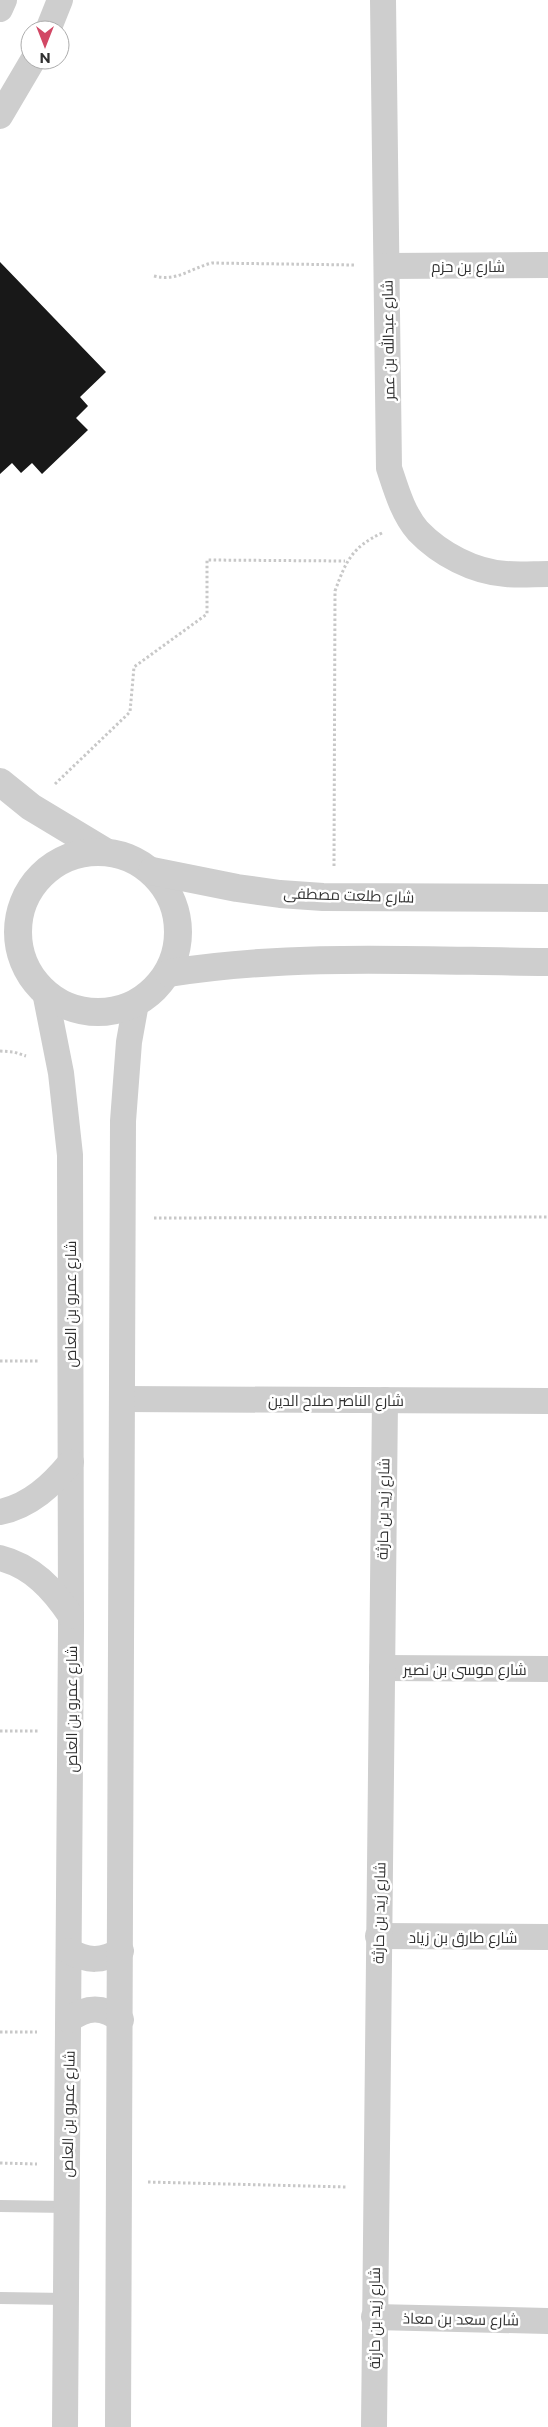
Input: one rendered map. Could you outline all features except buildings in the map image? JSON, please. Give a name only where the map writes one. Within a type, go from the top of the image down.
[{"type":"street","points":[[0,9],[4,0]]},
{"type":"street","points":[[52,20],[60,0]]},
{"type":"street","name":"شارع عبدالله بن عمر","points":[[383,0],[390,468],[400,500],[417,530],[442,551],[472,566],[504,574],[548,574]]},
{"type":"street","points":[[0,116],[27,70]]},
{"type":"street","name":"شارع بن حزم","points":[[387,266],[548,266]]},
{"type":"street","points":[[0,782],[30,807],[104,851]]},
{"type":"street","points":[[0,903],[17,933],[24,962],[30,976],[45,992],[65,1005],[89,1012],[113,1012],[136,1003],[155,990],[169,973],[178,947],[179,919],[170,892],[152,871],[130,857],[104,851],[78,853],[53,865],[34,883],[21,906],[17,933]]},
{"type":"street","name":"شارع طلعت مصطفى","points":[[152,871],[237,888],[280,894],[334,897],[548,898]]},
{"type":"street","points":[[169,973],[207,967],[286,960],[548,962]]},
{"type":"street","name":"شارع عمرو بن العاص","points":[[45,992],[61,1073],[70,1155],[71,1616],[65,2427]]},
{"type":"street","points":[[118,2427],[123,1121],[125,1081],[136,1003]]},
{"type":"street","name":"شارع الناصر صلاح الدين","points":[[123,1399],[548,1401]]},
{"type":"street","name":"شارع زيد بن حارثة","points":[[374,2427],[385,1400]]},
{"type":"street","points":[[0,1512],[32,1499],[54,1483],[71,1462]]},
{"type":"street","points":[[0,1558],[10,1560],[34,1574],[56,1592],[71,1616]]},
{"type":"street","name":"شارع موسى بن نصير","points":[[382,1668],[548,1669]]},
{"type":"street","name":"شارع طارق بن زياد","points":[[378,1936],[548,1937]]},
{"type":"street","points":[[69,1951],[81,1958],[95,1960],[109,1958],[121,1951]]},
{"type":"street","points":[[69,2026],[80,2011],[95,2008],[109,2011],[121,2020]]},
{"type":"street","name":"شارع سعد بن معاذ","points":[[374,2317],[548,2321]]},
{"type":"lane","points":[[0,2206],[67,2207]]},
{"type":"lane","points":[[0,2298],[66,2299]]},
{"type":"path","points":[[154,276],[174,278],[212,263],[387,266]]},
{"type":"path","points":[[334,897],[335,591],[345,561],[364,542],[390,530],[417,530]]},
{"type":"path","points":[[30,807],[130,712],[134,666],[207,614],[207,560],[345,561]]},
{"type":"path","points":[[123,1218],[548,1217]]},
{"type":"path","points":[[0,1731],[70,1732]]},
{"type":"path","points":[[0,2032],[69,2026]]},
{"type":"path","points":[[120,2181],[376,2188]]}]
